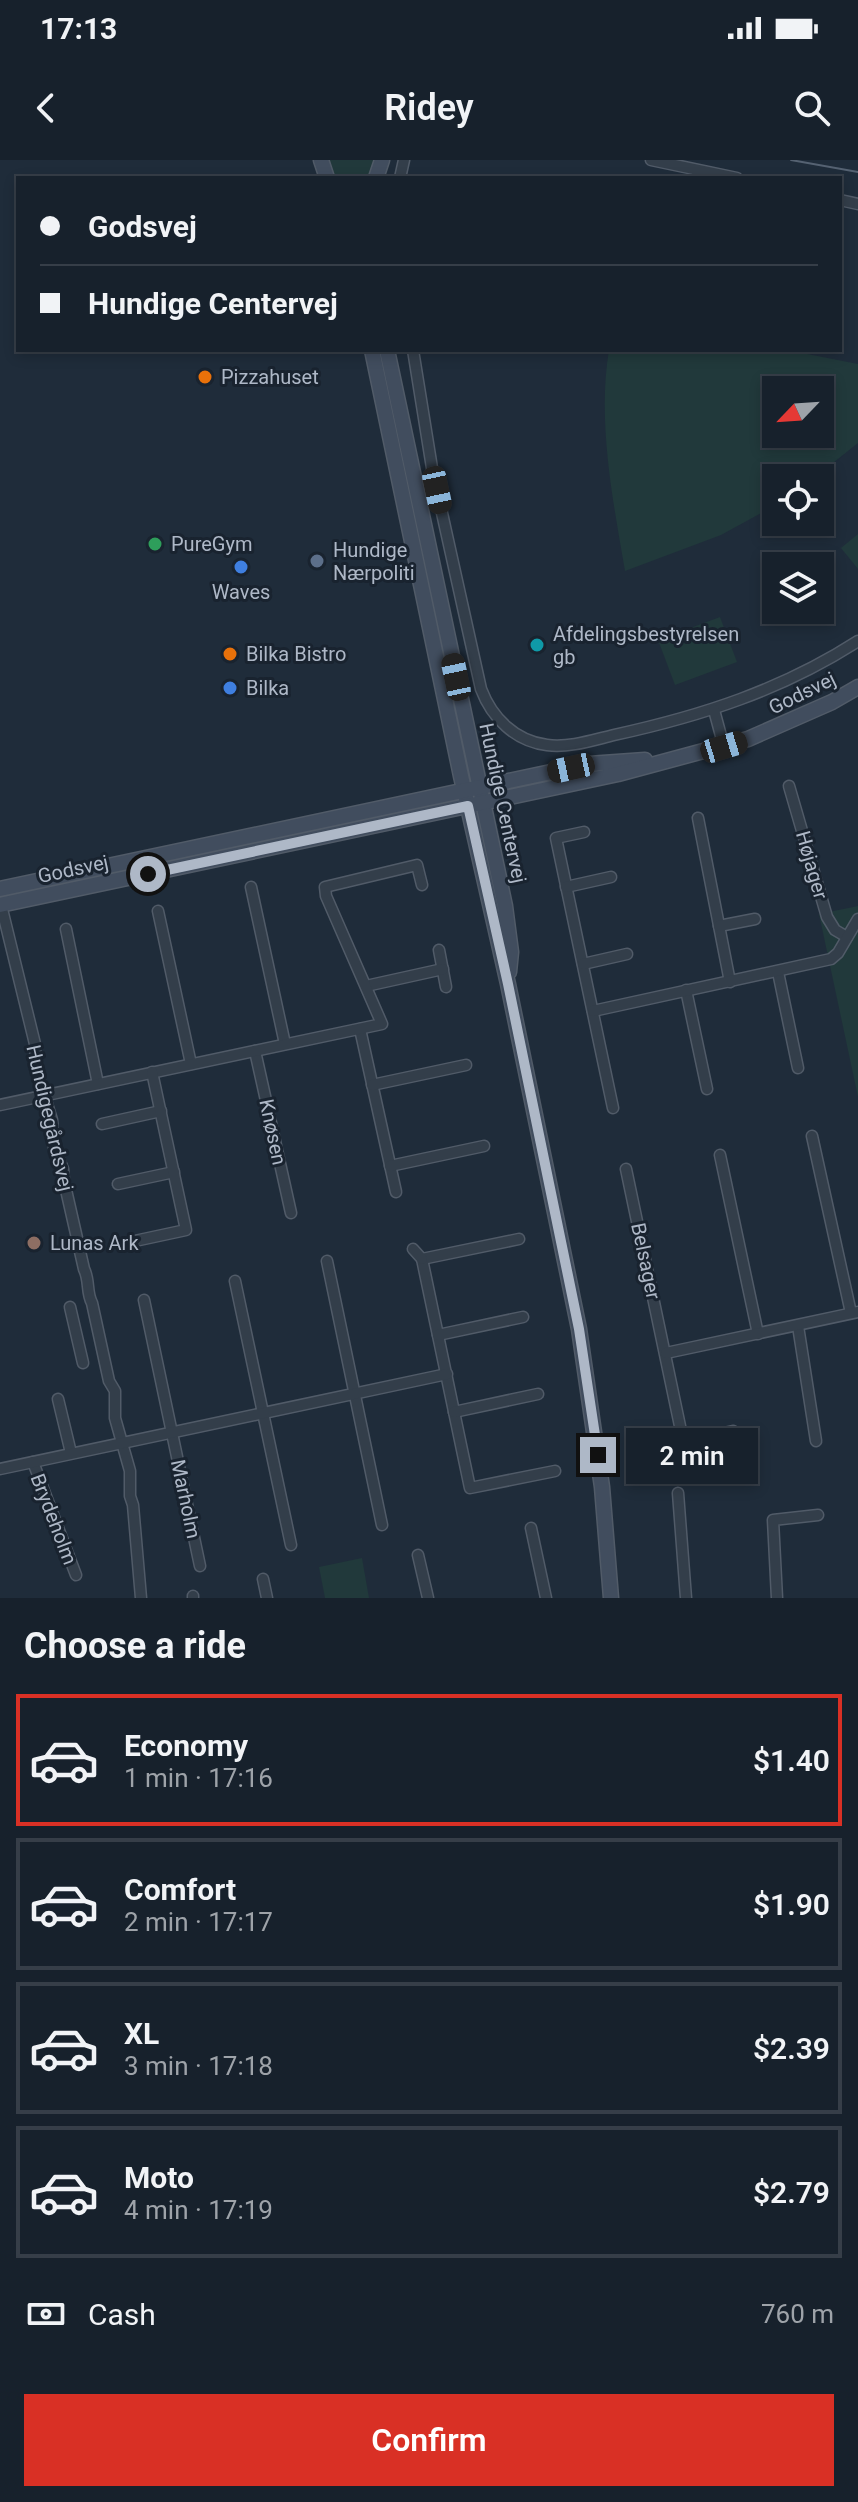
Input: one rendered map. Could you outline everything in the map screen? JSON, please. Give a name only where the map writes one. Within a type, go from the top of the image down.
[{"type":"street","points":[[651,160],[727,176]]},
{"type":"street","name":"Hundige Centervej","points":[[372,352],[472,788]]},
{"type":"street","name":"Hundige Centervej","points":[[387,352],[475,804],[509,937],[508,984],[579,1329],[602,1487],[611,1598]]},
{"type":"street","points":[[413,352],[432,468],[481,689],[494,715],[517,735],[547,745],[566,745],[669,723],[775,687],[822,664],[858,641]]},
{"type":"street","name":"Godsvej","points":[[0,904],[618,774],[724,747],[779,727],[858,687]]},
{"type":"street","points":[[714,710],[724,747]]},
{"type":"street","name":"Godsvej","points":[[1,884],[589,764],[670,759]]},
{"type":"street","name":"Højager","points":[[789,786],[827,917],[835,930],[847,937]]},
{"type":"street","points":[[698,818],[730,982]]},
{"type":"street","points":[[584,832],[556,838],[613,1108]]},
{"type":"street","points":[[0,1105],[382,1024],[320,885],[417,865],[422,885]]},
{"type":"street","points":[[566,887],[611,877]]},
{"type":"street","points":[[0,904],[1,884]]},
{"type":"street","points":[[251,887],[285,1044]]},
{"type":"street","name":"Hundigegårdsvej","points":[[0,904],[30,1035],[35,1044],[36,1069],[52,1120],[54,1147],[63,1169],[88,1277],[88,1296],[109,1381],[115,1391],[115,1418],[130,1471],[141,1598]]},
{"type":"street","points":[[158,911],[191,1064]]},
{"type":"street","points":[[719,926],[755,919]]},
{"type":"street","points":[[593,1011],[831,959],[858,919]]},
{"type":"street","points":[[66,929],[98,1084]]},
{"type":"street","points":[[439,950],[446,987]]},
{"type":"street","points":[[583,964],[627,954]]},
{"type":"street","points":[[366,986],[443,969]]},
{"type":"street","points":[[778,972],[798,1068]]},
{"type":"street","points":[[686,990],[707,1089]]},
{"type":"street","points":[[360,1029],[396,1192]]},
{"type":"street","name":"Knøsen","points":[[255,1051],[291,1213]]},
{"type":"street","points":[[372,1085],[466,1065]]},
{"type":"street","points":[[130,1242],[186,1230],[152,1072]]},
{"type":"street","points":[[102,1124],[161,1111]]},
{"type":"street","points":[[666,1353],[855,1312],[812,1136]]},
{"type":"street","points":[[390,1166],[484,1146]]},
{"type":"street","points":[[720,1155],[758,1334]]},
{"type":"street","name":"Belsager","points":[[626,1169],[683,1442]]},
{"type":"street","points":[[118,1184],[174,1172]]},
{"type":"street","points":[[422,1259],[519,1239]]},
{"type":"street","points":[[413,1249],[422,1259],[468,1493],[555,1471]]},
{"type":"street","points":[[327,1261],[382,1525]]},
{"type":"street","points":[[235,1281],[291,1545]]},
{"type":"street","name":"Marholm","points":[[144,1300],[200,1566]]},
{"type":"street","points":[[70,1307],[83,1363]]},
{"type":"street","points":[[438,1335],[523,1317]]},
{"type":"street","points":[[798,1326],[816,1441]]},
{"type":"street","points":[[77,1336],[98,1331]]},
{"type":"street","name":"Marholm","points":[[123,1442],[447,1374]]},
{"type":"street","points":[[454,1412],[538,1394]]},
{"type":"street","name":"Brydeholm","points":[[58,1399],[71,1453]]},
{"type":"street","points":[[659,1449],[733,1431]]},
{"type":"street","name":"Brydeholm","points":[[0,1469],[123,1442]]},
{"type":"street","name":"Brydeholm","points":[[33,1462],[76,1575]]},
{"type":"street","points":[[678,1493],[686,1598]]},
{"type":"street","points":[[777,1598],[773,1520],[818,1515]]},
{"type":"street","points":[[531,1528],[546,1598]]},
{"type":"street","points":[[418,1555],[428,1598]]},
{"type":"street","points":[[263,1579],[267,1598]]},
{"type":"green space","points":[[327,160],[376,160],[368,176],[333,176]]},
{"type":"green space","points":[[609,352],[797,352],[858,364],[858,443],[832,464],[762,464],[762,513],[721,535],[625,571],[606,433]]},
{"type":"green space","points":[[858,534],[858,569],[841,548]]},
{"type":"green space","points":[[720,617],[737,662],[675,685],[658,640]]},
{"type":"green space","points":[[858,906],[858,1097],[819,914]]},
{"type":"green space","points":[[362,1558],[369,1598],[325,1598],[319,1567]]},
{"type":"tram line","points":[[791,160],[858,172]]},
{"type":"place","name":"Pizzahuset","points":[[205,377]]},
{"type":"place","name":"PureGym","points":[[155,544]]},
{"type":"place","name":"Hundige Nærpoliti","points":[[317,561]]},
{"type":"place","name":"Waves","points":[[241,567]]},
{"type":"place","name":"Afdelingsbestyrelsen gb","points":[[537,645]]},
{"type":"place","name":"Bilka Bistro","points":[[230,654]]},
{"type":"place","name":"Bilka","points":[[230,688]]},
{"type":"place","name":"Lunas Ark","points":[[34,1243]]},
{"type":"route","points":[[148,874],[468,806],[579,1329],[598,1455]]}]
